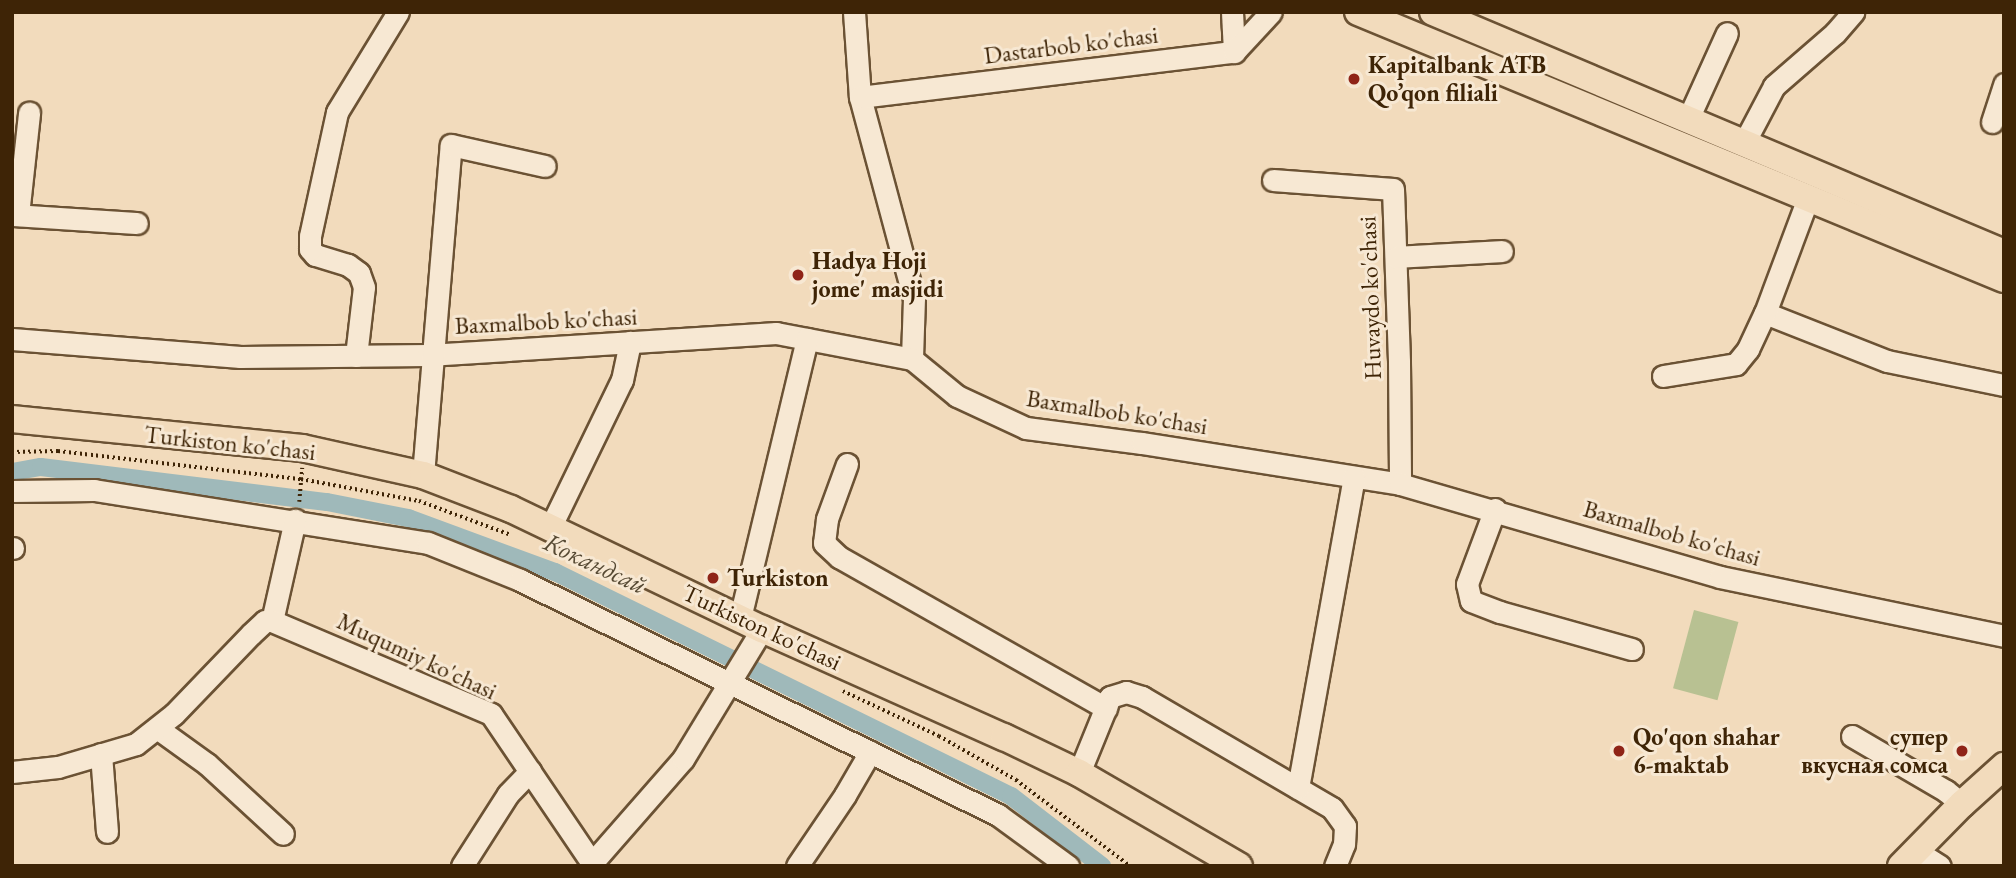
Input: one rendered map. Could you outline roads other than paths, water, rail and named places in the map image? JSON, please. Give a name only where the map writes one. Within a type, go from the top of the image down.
[{"type":"main road","points":[[1358,12],[2004,279]]},
{"type":"main road","points":[[1433,12],[2004,253]]},
{"type":"main road","name":"Turkiston ko'chasi","points":[[12,419],[302,448],[423,475],[550,528],[750,632],[1079,773],[1239,866]]},
{"type":"main road","points":[[1909,858],[1962,803],[2004,766]]},
{"type":"street","points":[[356,356],[364,286],[359,273],[348,265],[315,255],[310,249],[310,236],[337,112],[398,12]]},
{"type":"street","points":[[854,12],[860,97],[914,298],[912,359]]},
{"type":"street","points":[[1232,12],[1234,52]]},
{"type":"street","points":[[1234,52],[1271,12]]},
{"type":"street","points":[[1744,143],[1774,86],[1835,33],[1853,12]]},
{"type":"street","points":[[1688,119],[1727,33]]},
{"type":"street","name":"Dastarbob ko'chasi","points":[[860,97],[1234,52]]},
{"type":"street","points":[[1992,122],[2004,84]]},
{"type":"street","points":[[29,113],[15,215],[136,223]]},
{"type":"street","points":[[423,475],[451,145],[545,166]]},
{"type":"street","name":"Huvaydo ko'chasi","points":[[1273,180],[1393,189],[1400,484]]},
{"type":"street","points":[[1662,376],[1736,364],[1748,349],[1765,313],[1808,198]]},
{"type":"street","points":[[1396,257],[1502,251]]},
{"type":"street","points":[[1765,313],[1887,361],[2004,385]]},
{"type":"street","name":"Baxmalbob ko'chasi","points":[[12,339],[240,358],[435,354],[776,333],[912,359],[957,396],[1026,428],[1400,484],[1495,509],[1720,577],[2004,636]]},
{"type":"street","points":[[593,864],[683,759],[730,683],[750,632],[807,339]]},
{"type":"street","points":[[550,528],[622,380],[630,342]]},
{"type":"street","points":[[847,464],[827,519],[824,543],[839,557],[1106,708]]},
{"type":"street","points":[[1298,788],[1354,477]]},
{"type":"street","points":[[12,491],[94,490],[297,516],[428,543],[520,580],[998,815],[1068,866]]},
{"type":"street","points":[[1495,509],[1467,584],[1471,601],[1500,612],[1632,649]]},
{"type":"street","points":[[12,772],[58,767],[136,744],[157,727],[265,621],[272,621],[297,516]]},
{"type":"street","name":"Muqumiy ko'chasi","points":[[272,621],[491,714],[593,864]]},
{"type":"street","points":[[1079,773],[1110,696],[1126,692],[1142,697],[1332,808],[1345,826],[1344,844],[1335,866]]},
{"type":"street","points":[[157,727],[206,764],[284,834]]},
{"type":"street","points":[[1852,736],[1962,803]]},
{"type":"street","points":[[807,862],[870,752]]},
{"type":"street","points":[[101,754],[107,832]]},
{"type":"street","points":[[462,866],[508,794],[530,771]]},
{"type":"street","points":[[1909,858],[1940,866]]},
{"type":"waterway","name":"Кокандсай","points":[[12,472],[41,467],[327,502],[408,518],[555,572],[1011,796],[1102,866]]},
{"type":"place","name":"Kapitalbank ATB Qo’qon filiali","points":[[1354,79]]},
{"type":"place","name":"Hadya Hoji jome' masjidi","points":[[798,275]]},
{"type":"place","name":"Turkiston","points":[[713,578]]},
{"type":"place","name":"Qo'qon shahar 6-maktab","points":[[1619,751]]},
{"type":"place","name":"супер вкусная сомса","points":[[1962,751]]}]
